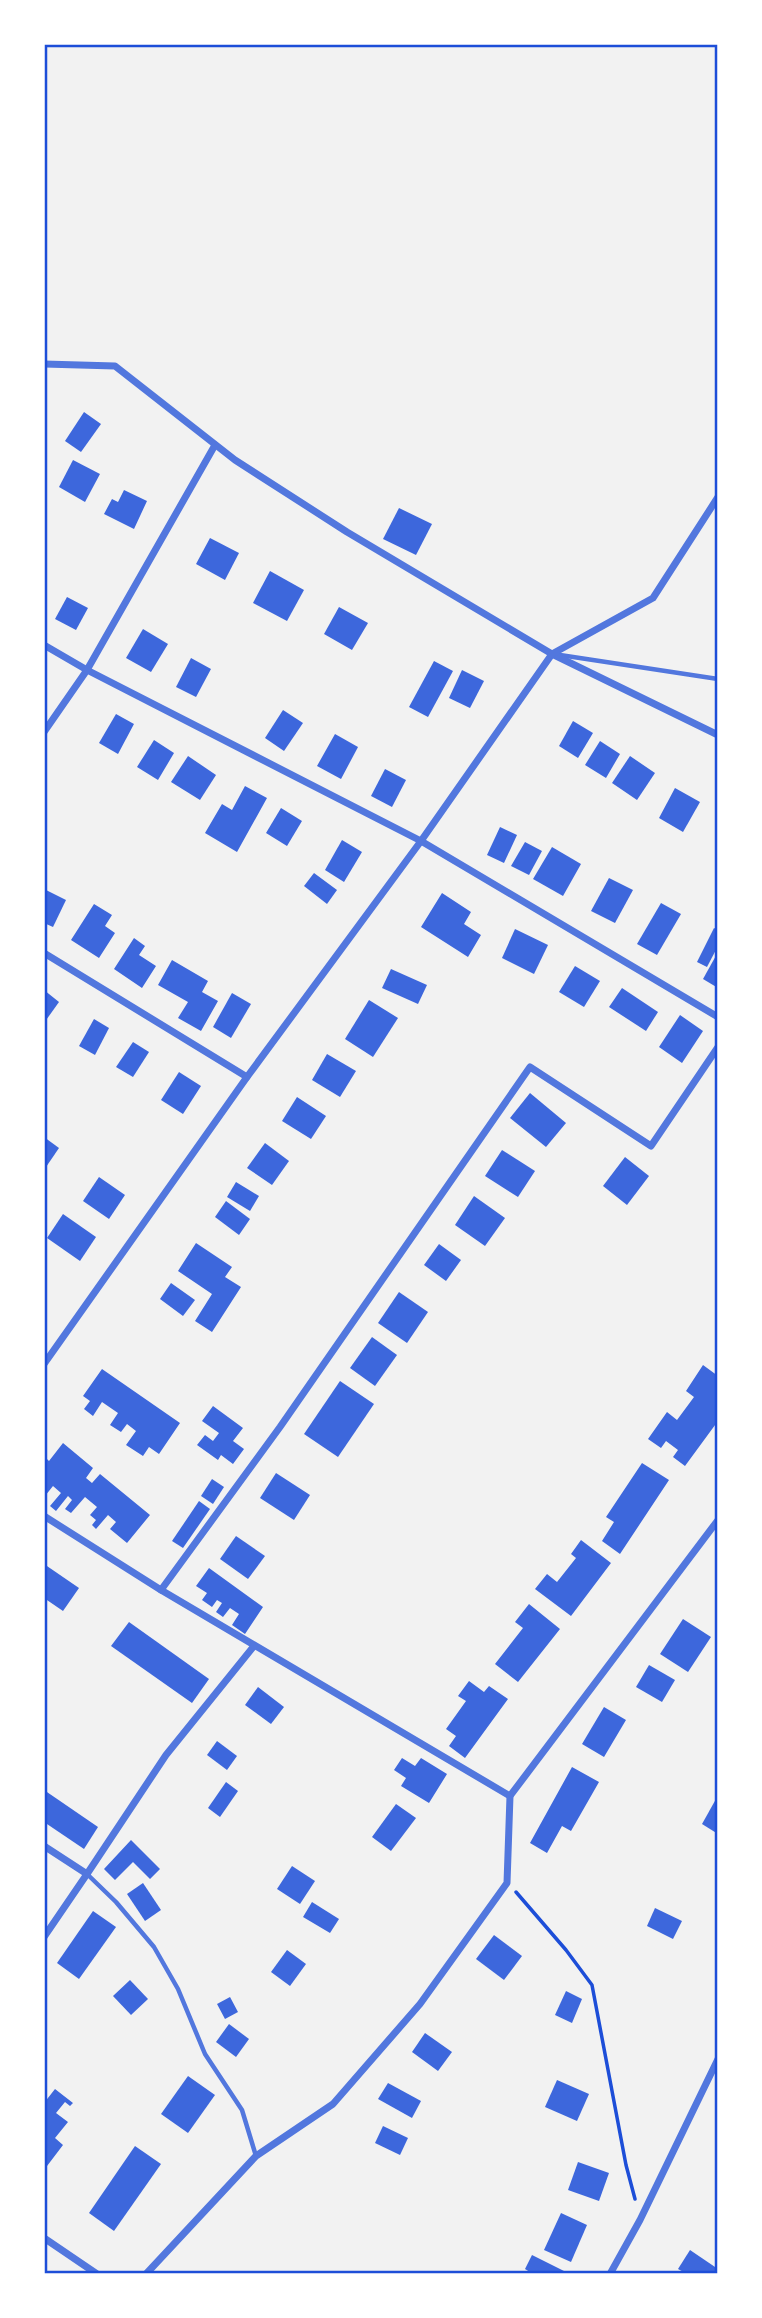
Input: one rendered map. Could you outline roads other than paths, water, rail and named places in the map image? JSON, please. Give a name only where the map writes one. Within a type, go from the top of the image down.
[{"type":"street","points":[[44,364],[115,366],[235,460],[347,532],[552,654],[718,734]]},
{"type":"street","points":[[44,732],[87,670],[215,445]]},
{"type":"street","points":[[44,1364],[247,1077],[421,841],[552,654],[653,598],[718,498]]},
{"type":"street","points":[[44,645],[87,670],[421,841],[718,1017]]},
{"type":"street","points":[[44,953],[247,1077]]},
{"type":"street","points":[[161,1590],[279,1427],[530,1067],[651,1146],[718,1047]]},
{"type":"street","points":[[44,1516],[254,1646],[510,1796]]},
{"type":"street","points":[[146,2274],[256,2156],[333,2104],[420,2004],[508,1883],[510,1796],[718,1520]]},
{"type":"street","points":[[44,1937],[166,1755],[254,1646]]},
{"type":"street","points":[[44,1846],[87,1874]]},
{"type":"street","points":[[610,2274],[640,2220],[718,2059]]},
{"type":"street","points":[[44,2238],[97,2274]]},
{"type":"lane","points":[[552,654],[718,679]]},
{"type":"lane","points":[[87,1874],[116,1902],[154,1947],[178,1989],[205,2054],[242,2110],[256,2156]]}]
